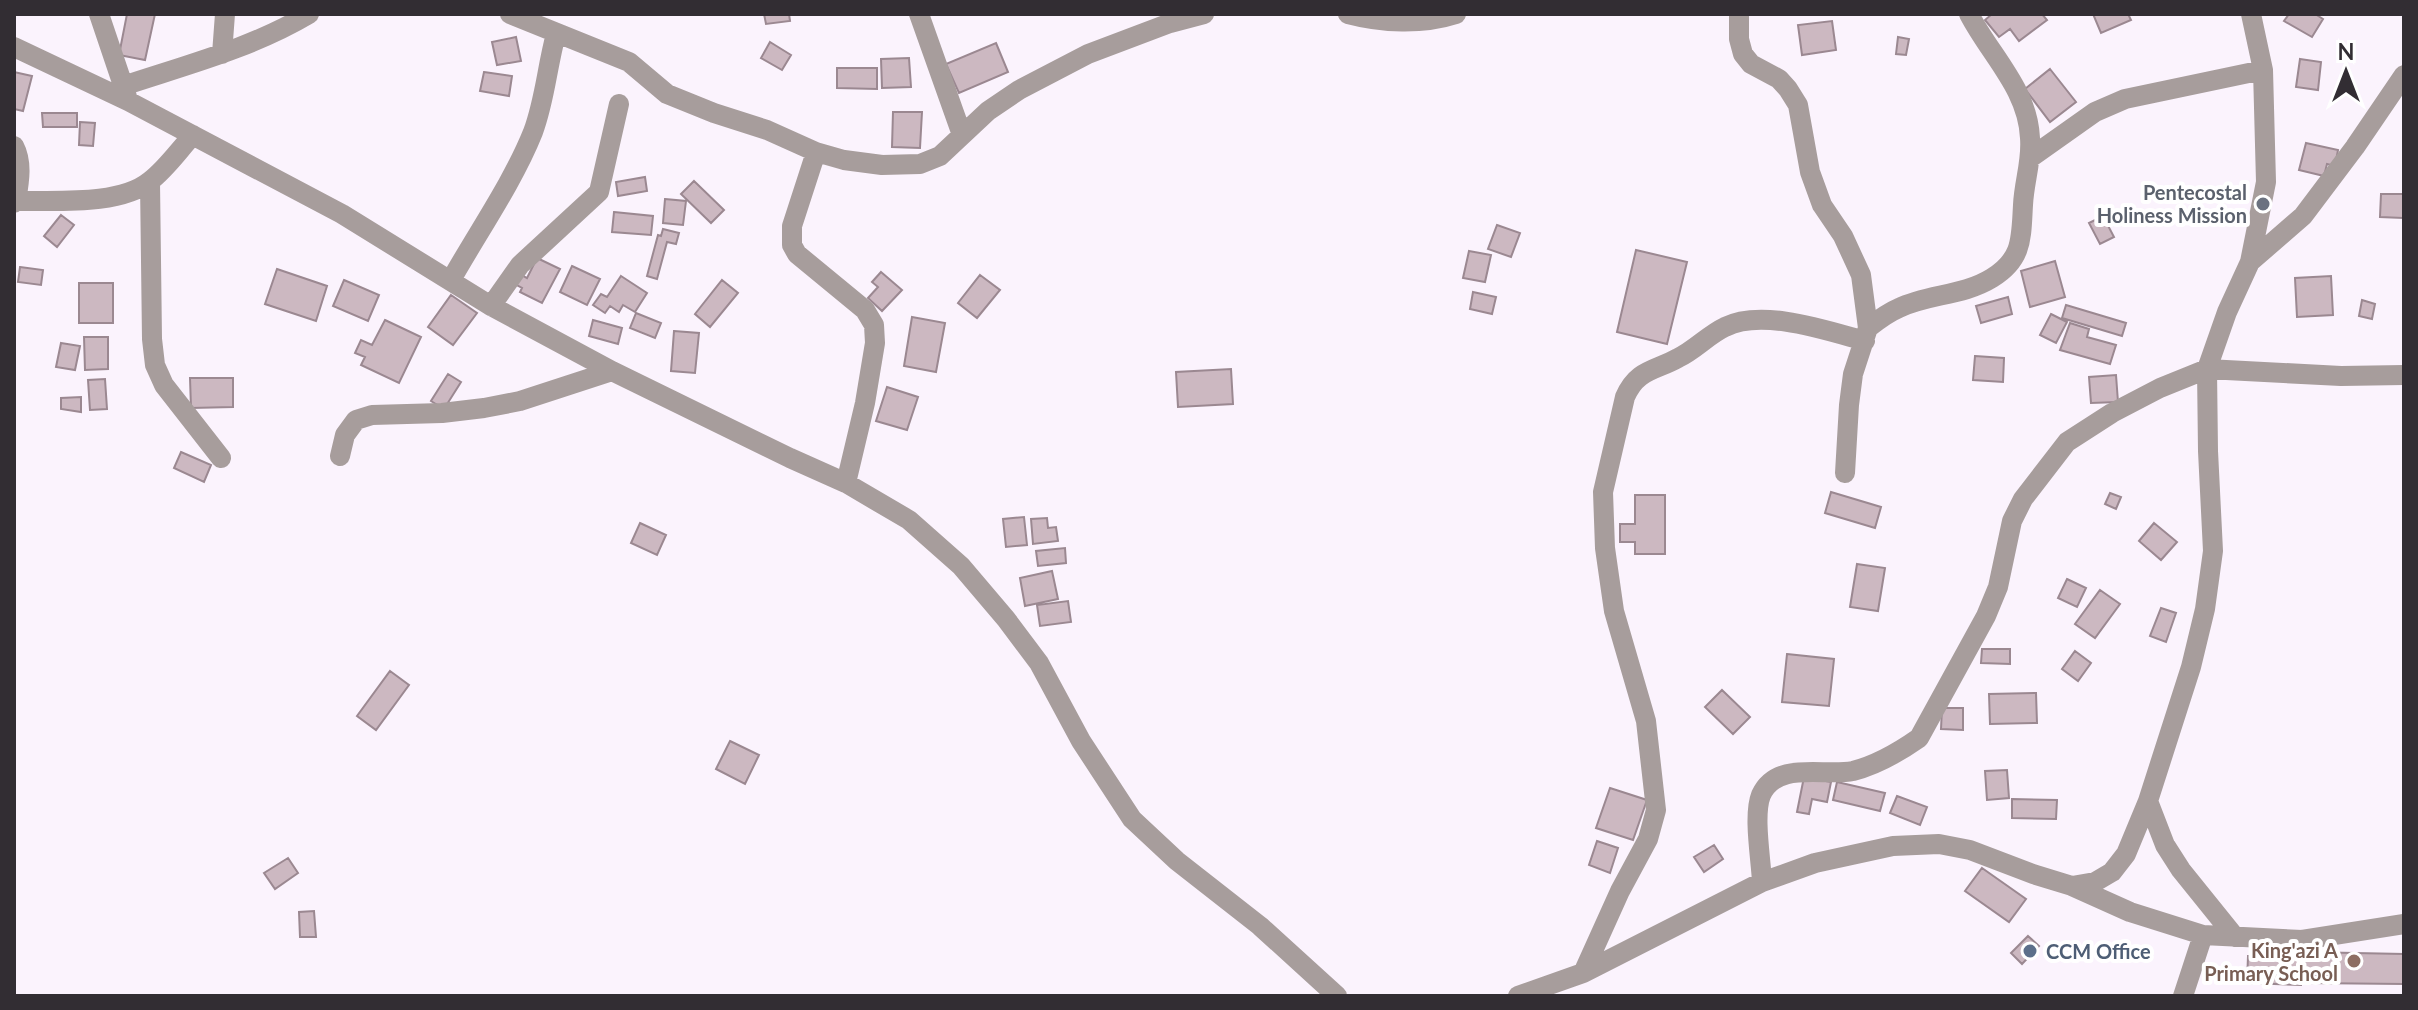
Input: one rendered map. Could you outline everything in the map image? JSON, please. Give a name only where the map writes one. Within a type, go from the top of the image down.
[{"type":"street","points":[[99,14],[126,94]]},
{"type":"street","points":[[222,54],[225,14]]},
{"type":"street","points":[[126,94],[285,28],[309,14]]},
{"type":"street","points":[[510,14],[629,62],[667,94],[767,130],[816,152],[844,160],[882,165],[920,164],[940,156],[988,111],[1019,90],[1088,54],[1170,23],[1204,14]]},
{"type":"street","points":[[919,14],[962,135]]},
{"type":"street","points":[[1348,14],[1374,21],[1409,21],[1456,14]]},
{"type":"street","points":[[1739,14],[1739,39],[1743,54],[1751,64],[1779,79],[1798,105],[1810,172],[1822,205],[1843,236],[1861,275],[1867,335]]},
{"type":"street","points":[[1845,473],[1853,374],[1867,335],[1884,315],[1901,306],[1973,288],[1994,277],[2015,258],[2021,242],[2024,180],[2030,158],[2030,135],[2024,108],[2011,77],[1980,35],[1969,14]]},
{"type":"street","points":[[2072,886],[2095,882],[2112,872],[2126,854],[2148,801],[2191,667],[2205,609],[2213,551],[2207,369],[2227,312],[2250,262],[2266,182],[2263,70],[2251,14]]},
{"type":"street","points":[[451,280],[532,134],[542,105],[556,34]]},
{"type":"street","points":[[14,47],[126,94],[193,135],[342,214],[491,306],[612,371],[846,483],[909,520],[961,566],[1039,663],[1081,741],[1132,819],[1177,861],[1260,926],[1337,996]]},
{"type":"street","points":[[2030,158],[2095,112],[2125,99],[2263,70]]},
{"type":"street","points":[[2250,262],[2303,216],[2404,75]]},
{"type":"street","points":[[491,306],[520,265],[599,192],[619,104]]},
{"type":"street","points":[[14,146],[18,153],[20,180],[15,202],[94,199],[128,193],[150,182],[193,135]]},
{"type":"street","points":[[816,152],[792,226],[792,245],[797,254],[865,310],[874,325],[875,343],[865,403],[846,483]]},
{"type":"street","points":[[150,182],[155,365],[164,385],[221,458]]},
{"type":"street","points":[[1583,973],[1620,891],[1648,839],[1656,810],[1646,721],[1614,611],[1605,548],[1603,492],[1625,397],[1632,382],[1649,370],[1676,360],[1725,327],[1749,320],[1802,323],[1867,335]]},
{"type":"street","points":[[1762,882],[1758,816],[1760,797],[1767,785],[1780,776],[1800,772],[1832,773],[1869,766],[1919,738],[1986,616],[1998,587],[2012,521],[2023,499],[2067,442],[2112,413],[2160,388],[2207,369],[2341,376],[2404,375]]},
{"type":"street","points":[[340,456],[345,435],[356,420],[372,415],[484,408],[520,401],[612,371]]},
{"type":"street","points":[[2148,801],[2165,845],[2181,870],[2235,937]]},
{"type":"street","points":[[1518,996],[1583,973],[1762,882],[1815,863],[1893,846],[1939,844],[1970,850],[2072,886],[2130,912],[2203,935],[2302,940],[2404,924]]},
{"type":"street","points":[[2183,996],[2203,935]]},
{"type":"building","points":[[127,14],[155,14],[145,60],[119,55]]},
{"type":"building","points":[[764,14],[789,14],[790,21],[766,24]]},
{"type":"building","points":[[1992,14],[2042,14],[2047,20],[2019,41],[2010,29],[1999,37],[1985,20]]},
{"type":"building","points":[[2093,14],[2128,14],[2131,20],[2101,33]]},
{"type":"building","points":[[2289,14],[2315,14],[2323,19],[2312,37],[2284,21]]},
{"type":"building","points":[[1832,21],[1836,50],[1802,55],[1798,25]]},
{"type":"building","points":[[516,37],[521,61],[497,65],[492,42]]},
{"type":"building","points":[[1898,37],[1909,39],[1906,55],[1896,54]]},
{"type":"building","points":[[770,42],[791,55],[782,70],[761,58]]},
{"type":"building","points":[[996,43],[1008,72],[959,93],[946,64]]},
{"type":"building","points":[[909,58],[911,87],[882,88],[881,59]]},
{"type":"building","points":[[2300,59],[2321,62],[2318,90],[2296,87]]},
{"type":"building","points":[[837,68],[877,68],[877,89],[837,88]]},
{"type":"building","points":[[2050,69],[2076,102],[2050,122],[2025,89]]},
{"type":"building","points":[[14,72],[32,76],[23,111],[14,109]]},
{"type":"building","points":[[484,72],[512,76],[509,96],[480,91]]},
{"type":"building","points":[[893,112],[922,112],[920,148],[892,147]]},
{"type":"building","points":[[42,113],[77,113],[77,127],[43,127]]},
{"type":"building","points":[[80,122],[95,123],[93,146],[79,145]]},
{"type":"building","points":[[2306,143],[2338,150],[2335,166],[2327,164],[2324,176],[2299,170]]},
{"type":"building","points":[[645,177],[647,191],[618,196],[616,182]]},
{"type":"building","points":[[694,181],[724,210],[711,223],[681,194]]},
{"type":"building","points":[[2381,194],[2404,194],[2403,218],[2380,217]]},
{"type":"building","points":[[665,199],[686,201],[683,225],[663,223]]},
{"type":"building","points":[[614,212],[653,216],[651,235],[612,232]]},
{"type":"building","points":[[61,215],[74,225],[57,247],[44,236]]},
{"type":"building","points":[[2103,216],[2114,237],[2100,244],[2089,223]]},
{"type":"building","points":[[1497,225],[1520,233],[1511,257],[1488,249]]},
{"type":"building","points":[[663,229],[679,233],[676,244],[667,242],[657,279],[647,276],[658,235],[661,236]]},
{"type":"building","points":[[1636,250],[1687,262],[1667,344],[1617,332]]},
{"type":"building","points":[[1469,251],[1491,255],[1485,282],[1463,278]]},
{"type":"building","points":[[537,258],[560,269],[542,303],[520,292],[522,288],[513,283],[518,273],[527,278]]},
{"type":"building","points":[[2055,261],[2065,297],[2030,307],[2021,271]]},
{"type":"building","points":[[572,266],[600,279],[587,305],[560,292]]},
{"type":"building","points":[[20,267],[43,270],[41,285],[18,282]]},
{"type":"building","points":[[277,269],[327,286],[316,321],[265,304]]},
{"type":"building","points":[[881,272],[902,290],[882,311],[868,298],[878,287],[872,282]]},
{"type":"building","points":[[980,275],[1000,290],[977,318],[958,303]]},
{"type":"building","points":[[621,276],[647,293],[635,312],[623,305],[619,312],[610,306],[605,313],[593,305],[601,294],[607,297]]},
{"type":"building","points":[[2331,276],[2333,315],[2297,317],[2295,278]]},
{"type":"building","points":[[344,280],[379,295],[368,321],[333,306]]},
{"type":"building","points":[[722,280],[738,293],[710,327],[695,314]]},
{"type":"building","points":[[79,283],[113,283],[113,323],[79,323]]},
{"type":"building","points":[[1473,292],[1496,297],[1492,314],[1470,309]]},
{"type":"building","points":[[451,295],[477,313],[453,345],[428,327]]},
{"type":"building","points":[[2008,297],[2012,314],[1981,323],[1976,306]]},
{"type":"building","points":[[2362,300],[2375,304],[2372,319],[2359,316]]},
{"type":"building","points":[[2066,305],[2126,323],[2122,336],[2062,318]]},
{"type":"building","points":[[636,313],[661,323],[655,338],[630,328]]},
{"type":"building","points":[[2051,314],[2067,322],[2056,343],[2040,335]]},
{"type":"building","points":[[912,317],[945,323],[936,372],[904,366]]},
{"type":"building","points":[[385,320],[421,337],[399,383],[361,365],[365,357],[355,353],[361,340],[372,345]]},
{"type":"building","points":[[593,320],[622,328],[618,344],[589,336]]},
{"type":"building","points":[[2070,323],[2089,329],[2087,337],[2116,345],[2110,364],[2060,350]]},
{"type":"building","points":[[674,331],[699,333],[695,373],[671,371]]},
{"type":"building","points":[[84,337],[108,337],[108,369],[85,370]]},
{"type":"building","points":[[61,343],[80,346],[75,370],[56,367]]},
{"type":"building","points":[[1975,356],[2004,358],[2003,382],[1973,380]]},
{"type":"building","points":[[1231,369],[1233,404],[1178,407],[1176,372]]},
{"type":"building","points":[[448,374],[461,382],[444,409],[431,401]]},
{"type":"building","points":[[2116,375],[2118,402],[2091,403],[2089,377]]},
{"type":"building","points":[[190,378],[233,378],[233,407],[191,408]]},
{"type":"building","points":[[105,379],[107,409],[90,410],[88,380]]},
{"type":"building","points":[[887,387],[918,397],[907,430],[876,421]]},
{"type":"building","points":[[81,397],[81,412],[61,409],[61,398]]},
{"type":"building","points":[[181,452],[211,465],[204,482],[174,468]]},
{"type":"building","points":[[1831,492],[1881,507],[1875,528],[1825,513]]},
{"type":"building","points":[[2110,493],[2121,497],[2116,509],[2105,504]]},
{"type":"building","points":[[1635,495],[1665,495],[1665,554],[1635,554],[1635,542],[1620,542],[1620,524],[1635,524]]},
{"type":"building","points":[[1024,517],[1027,545],[1006,547],[1003,519]]},
{"type":"building","points":[[1047,518],[1048,528],[1056,527],[1058,541],[1033,544],[1031,519]]},
{"type":"building","points":[[640,523],[666,535],[657,555],[631,543]]},
{"type":"building","points":[[2154,523],[2177,542],[2161,560],[2139,541]]},
{"type":"building","points":[[1065,548],[1066,563],[1038,566],[1036,551]]},
{"type":"building","points":[[1857,564],[1885,568],[1878,611],[1850,607]]},
{"type":"building","points":[[1052,571],[1058,599],[1025,606],[1020,578]]},
{"type":"building","points":[[2067,579],[2086,588],[2077,607],[2058,598]]},
{"type":"building","points":[[2100,590],[2120,604],[2095,638],[2075,624]]},
{"type":"building","points":[[1068,601],[1071,622],[1040,626],[1037,605]]},
{"type":"building","points":[[2161,608],[2176,613],[2166,642],[2150,636]]},
{"type":"building","points":[[1982,649],[2010,649],[2010,664],[1981,663]]},
{"type":"building","points":[[2075,651],[2091,663],[2078,681],[2062,669]]},
{"type":"building","points":[[1787,654],[1834,659],[1829,706],[1782,702]]},
{"type":"building","points":[[390,671],[409,685],[376,730],[357,716]]},
{"type":"building","points":[[1722,690],[1750,717],[1733,734],[1705,707]]},
{"type":"building","points":[[2036,693],[2037,723],[1990,724],[1989,694]]},
{"type":"building","points":[[1942,708],[1963,708],[1963,730],[1941,729]]},
{"type":"building","points":[[730,741],[759,755],[745,784],[716,769]]},
{"type":"building","points":[[2007,770],[2009,798],[1987,800],[1985,771]]},
{"type":"building","points":[[1804,777],[1831,782],[1827,802],[1812,799],[1809,814],[1797,812]]},
{"type":"building","points":[[1837,782],[1885,793],[1880,811],[1833,800]]},
{"type":"building","points":[[1610,788],[1647,800],[1633,840],[1596,828]]},
{"type":"building","points":[[1897,796],[1927,807],[1920,825],[1890,813]]},
{"type":"building","points":[[2012,799],[2057,800],[2056,819],[2012,818]]},
{"type":"building","points":[[1597,841],[1618,848],[1610,873],[1589,865]]},
{"type":"building","points":[[1714,845],[1723,859],[1704,872],[1694,857]]},
{"type":"building","points":[[288,858],[298,873],[275,889],[264,873]]},
{"type":"building","points":[[1982,868],[2026,899],[2009,922],[1965,891]]},
{"type":"building","points":[[314,911],[316,937],[300,937],[299,912]]},
{"type":"building","points":[[2028,936],[2039,946],[2022,964],[2011,953]]},
{"type":"building","points":[[2305,952],[2404,954],[2404,984],[2305,983]]},
{"type":"building","points":[[2248,956],[2302,958],[2301,985],[2247,983]]},
{"type":"place","name":"Pentecostal Holiness Mission","points":[[2263,204]]},
{"type":"place","name":"CCM Office","points":[[2030,951]]},
{"type":"place","name":"King'azi A Primary School","points":[[2354,961]]}]
